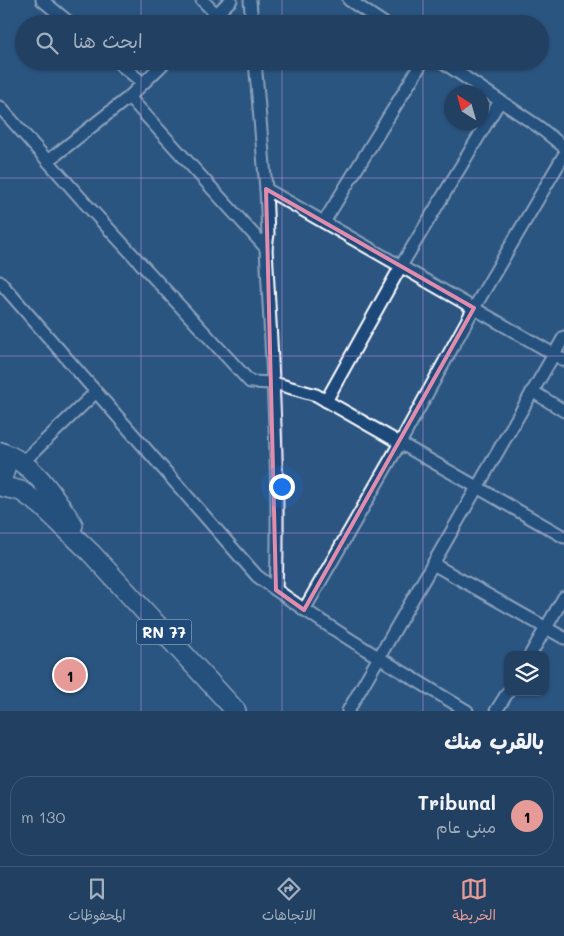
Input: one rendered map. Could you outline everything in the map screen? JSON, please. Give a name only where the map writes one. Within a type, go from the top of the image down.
[{"type":"main road","name":"RN 77","points":[[0,452],[12,455],[23,462],[53,495],[91,553]]},
{"type":"main road","points":[[0,452],[6,469],[0,481]]},
{"type":"main road","name":"RN 77","points":[[0,486],[21,491],[35,500],[91,553],[236,711]]},
{"type":"street","points":[[42,0],[60,15]]},
{"type":"street","points":[[202,0],[216,14],[231,0]]},
{"type":"street","points":[[250,0],[251,15]]},
{"type":"street","points":[[349,0],[372,15]]},
{"type":"street","points":[[127,70],[143,84]]},
{"type":"street","points":[[48,161],[129,97],[157,70]]},
{"type":"street","points":[[256,70],[266,189],[268,234],[266,248],[274,383],[278,537],[276,590]]},
{"type":"street","points":[[324,222],[417,70]]},
{"type":"street","points":[[454,70],[539,127],[564,147]]},
{"type":"street","points":[[129,97],[266,248]]},
{"type":"street","points":[[326,401],[401,266],[500,101]]},
{"type":"street","points":[[0,107],[250,382],[274,383],[316,395],[564,537]]},
{"type":"street","points":[[304,610],[400,443],[474,308],[564,156]]},
{"type":"street","points":[[266,189],[559,357]]},
{"type":"street","points":[[0,282],[257,576],[304,610],[467,711]]},
{"type":"street","points":[[348,711],[532,391],[559,357],[564,337]]},
{"type":"street","points":[[532,391],[564,411]]},
{"type":"street","points":[[23,462],[96,392]]},
{"type":"street","points":[[433,564],[564,638]]},
{"type":"street","points":[[532,651],[564,597]]},
{"type":"street","points":[[496,711],[505,696]]},
{"type":"highlighted area","points":[[266,189],[474,308],[304,610],[276,590]]},
{"type":"place","name":"Tribunal","points":[[70,675]]}]
